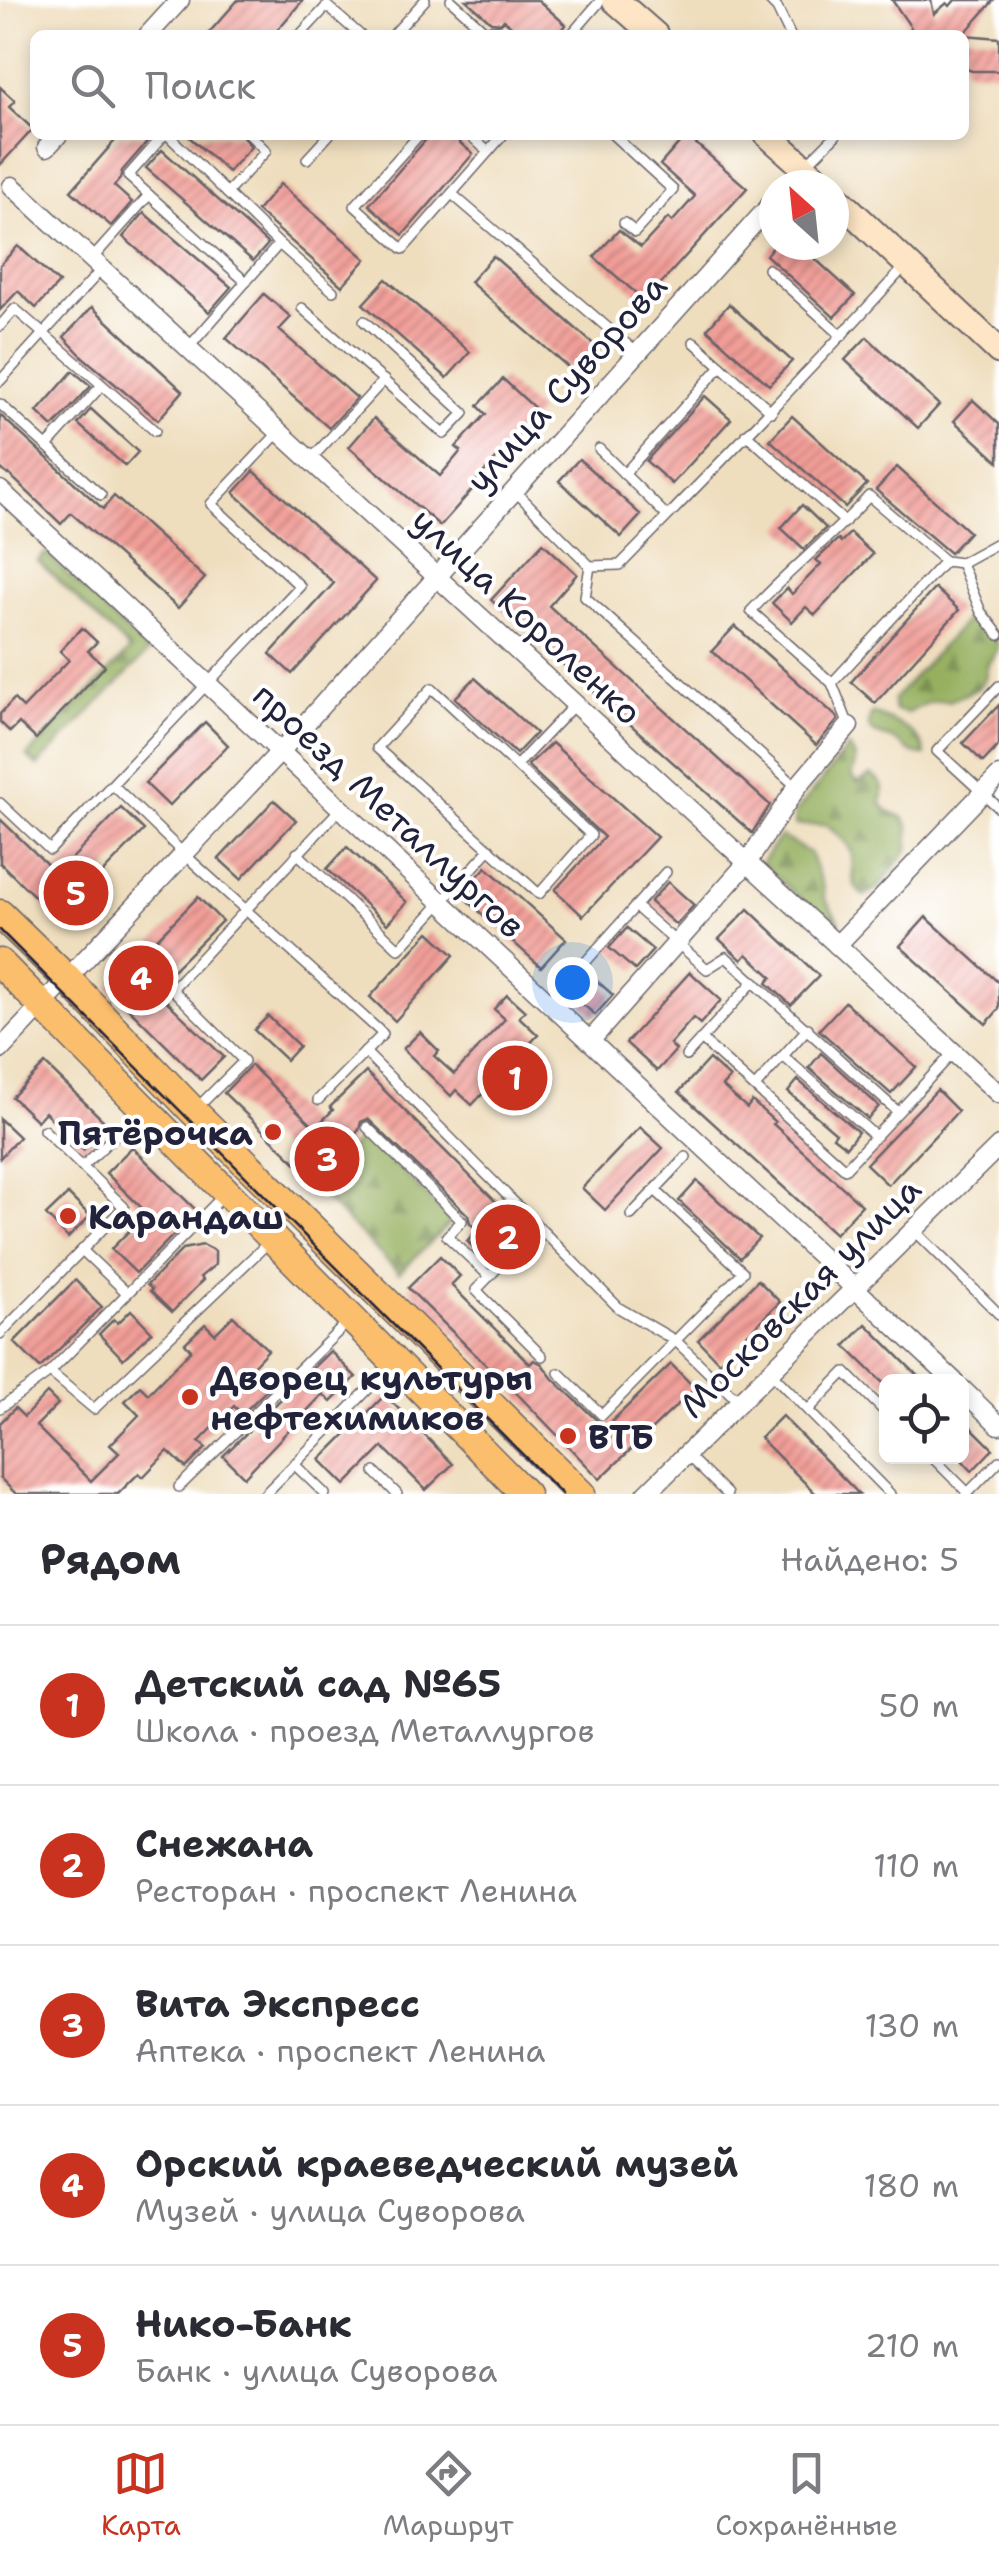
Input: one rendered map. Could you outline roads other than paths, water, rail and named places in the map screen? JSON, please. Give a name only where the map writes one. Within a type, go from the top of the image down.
[{"type":"main road","points":[[615,0],[649,30]]},
{"type":"main road","points":[[772,140],[797,170]]},
{"type":"main road","points":[[849,209],[999,351]]},
{"type":"main road","points":[[0,914],[296,1214],[581,1494]]},
{"type":"main road","points":[[0,963],[525,1494]]},
{"type":"street","points":[[153,30],[180,0]]},
{"type":"street","name":"улица Короленко","points":[[12,186],[999,1094]]},
{"type":"street","name":"улица Суворова","points":[[0,1050],[279,753],[759,218]]},
{"type":"street","name":"проезд Металлургов","points":[[0,490],[946,1374]]},
{"type":"street","points":[[590,1040],[748,863],[798,787],[849,726]]},
{"type":"street","points":[[837,945],[999,776]]},
{"type":"street","points":[[144,1108],[168,1085]]},
{"type":"street","points":[[170,1135],[193,1111]]},
{"type":"street","name":"Московская улица","points":[[646,1494],[999,1146]]},
{"type":"street","points":[[226,1193],[251,1169]]},
{"type":"street","points":[[273,1238],[296,1214]]},
{"type":"street","points":[[352,1318],[377,1294]]},
{"type":"street","points":[[396,1361],[420,1337]]},
{"type":"street","points":[[969,1396],[999,1424]]},
{"type":"lane","points":[[398,30],[425,0]]},
{"type":"lane","points":[[451,0],[484,30]]},
{"type":"lane","points":[[576,30],[602,0]]},
{"type":"lane","points":[[768,0],[777,8],[788,30]]},
{"type":"lane","points":[[305,30],[327,6],[354,30]]},
{"type":"lane","points":[[161,140],[128,176],[246,282]]},
{"type":"lane","points":[[171,140],[334,291]]},
{"type":"lane","points":[[227,193],[266,151],[255,140]]},
{"type":"lane","points":[[307,159],[324,140]]},
{"type":"lane","points":[[414,140],[355,206],[403,249],[499,140]]},
{"type":"lane","points":[[475,140],[488,152]]},
{"type":"lane","points":[[618,140],[673,190],[635,232],[624,223]]},
{"type":"lane","points":[[811,170],[832,140]]},
{"type":"lane","points":[[0,381],[43,334],[148,194]]},
{"type":"lane","points":[[452,194],[637,353]]},
{"type":"lane","points":[[188,349],[279,244]]},
{"type":"lane","points":[[514,490],[590,566],[620,564],[772,412],[907,264]]},
{"type":"lane","points":[[768,269],[842,336]]},
{"type":"lane","points":[[302,308],[444,434],[464,413],[364,321]]},
{"type":"lane","points":[[0,326],[15,310],[154,432]]},
{"type":"lane","points":[[694,342],[772,412]]},
{"type":"lane","points":[[624,474],[720,366]]},
{"type":"lane","points":[[310,460],[384,380]]},
{"type":"lane","points":[[46,446],[102,385]]},
{"type":"lane","points":[[0,404],[102,495]]},
{"type":"lane","points":[[0,803],[50,850],[300,586],[212,504],[279,432]]},
{"type":"lane","points":[[746,434],[845,522]]},
{"type":"lane","points":[[599,449],[667,516]]},
{"type":"lane","points":[[849,726],[832,683],[751,610],[869,496],[945,561],[961,563],[999,542]]},
{"type":"lane","points":[[832,683],[945,561]]},
{"type":"lane","points":[[961,563],[981,612],[999,634]]},
{"type":"lane","points":[[590,566],[585,597],[798,787]]},
{"type":"lane","points":[[999,686],[937,751],[999,808]]},
{"type":"lane","points":[[432,688],[517,766],[591,834],[539,894],[377,748],[432,688]]},
{"type":"lane","points":[[517,766],[575,704]]},
{"type":"lane","points":[[113,784],[184,854],[383,1034],[318,1100]]},
{"type":"lane","points":[[193,1111],[244,1061],[172,989],[340,809]]},
{"type":"lane","points":[[296,854],[399,949],[490,849]]},
{"type":"lane","points":[[549,1003],[666,872]]},
{"type":"lane","points":[[635,906],[707,969],[726,956],[897,1111]]},
{"type":"lane","points":[[686,1056],[754,981]]},
{"type":"lane","points":[[755,1087],[808,1028]]},
{"type":"lane","points":[[701,1039],[845,1169],[954,1052]]},
{"type":"lane","points":[[365,1052],[619,1308],[676,1341],[739,1402]]},
{"type":"lane","points":[[782,1056],[874,1135]]},
{"type":"lane","points":[[82,1166],[144,1108]]},
{"type":"lane","points":[[367,1127],[462,1221],[447,1236],[489,1276]]},
{"type":"lane","points":[[0,1334],[124,1206],[44,1130]]},
{"type":"lane","points":[[631,1215],[686,1157]]},
{"type":"lane","points":[[559,1373],[602,1414],[743,1272],[654,1190]]},
{"type":"lane","points":[[0,1408],[50,1372],[226,1193]]},
{"type":"lane","points":[[537,1227],[476,1290],[542,1356]]},
{"type":"lane","points":[[914,1230],[999,1314]]},
{"type":"lane","points":[[50,1372],[94,1410],[273,1238]]},
{"type":"lane","points":[[82,1250],[126,1293]]},
{"type":"lane","points":[[179,1487],[352,1318]]},
{"type":"lane","points":[[265,1494],[396,1361]]},
{"type":"lane","points":[[770,1372],[890,1494]]},
{"type":"lane","points":[[808,1410],[845,1372],[879,1406]]},
{"type":"lane","points":[[686,1454],[727,1494]]},
{"type":"lane","points":[[939,1464],[967,1494],[999,1461]]},
{"type":"lane","points":[[295,1464],[325,1494]]},
{"type":"lane","points":[[375,1472],[397,1494]]},
{"type":"tram line","points":[[0,930],[562,1494]]},
{"type":"place","name":"Нико-Банк","points":[[76,893]]},
{"type":"place","name":"Орский краеведческий музей","points":[[141,978]]},
{"type":"place","name":"Детский сад №65","points":[[515,1078]]},
{"type":"place","name":"Пятёрочка","points":[[273,1132]]},
{"type":"place","name":"Вита Экспресс","points":[[327,1159]]},
{"type":"place","name":"Карандаш","points":[[68,1216]]},
{"type":"place","name":"Снежана","points":[[508,1237]]},
{"type":"place","name":"Дворец культуры нефтехимиков","points":[[190,1397]]},
{"type":"place","name":"ВТБ","points":[[568,1436]]}]
